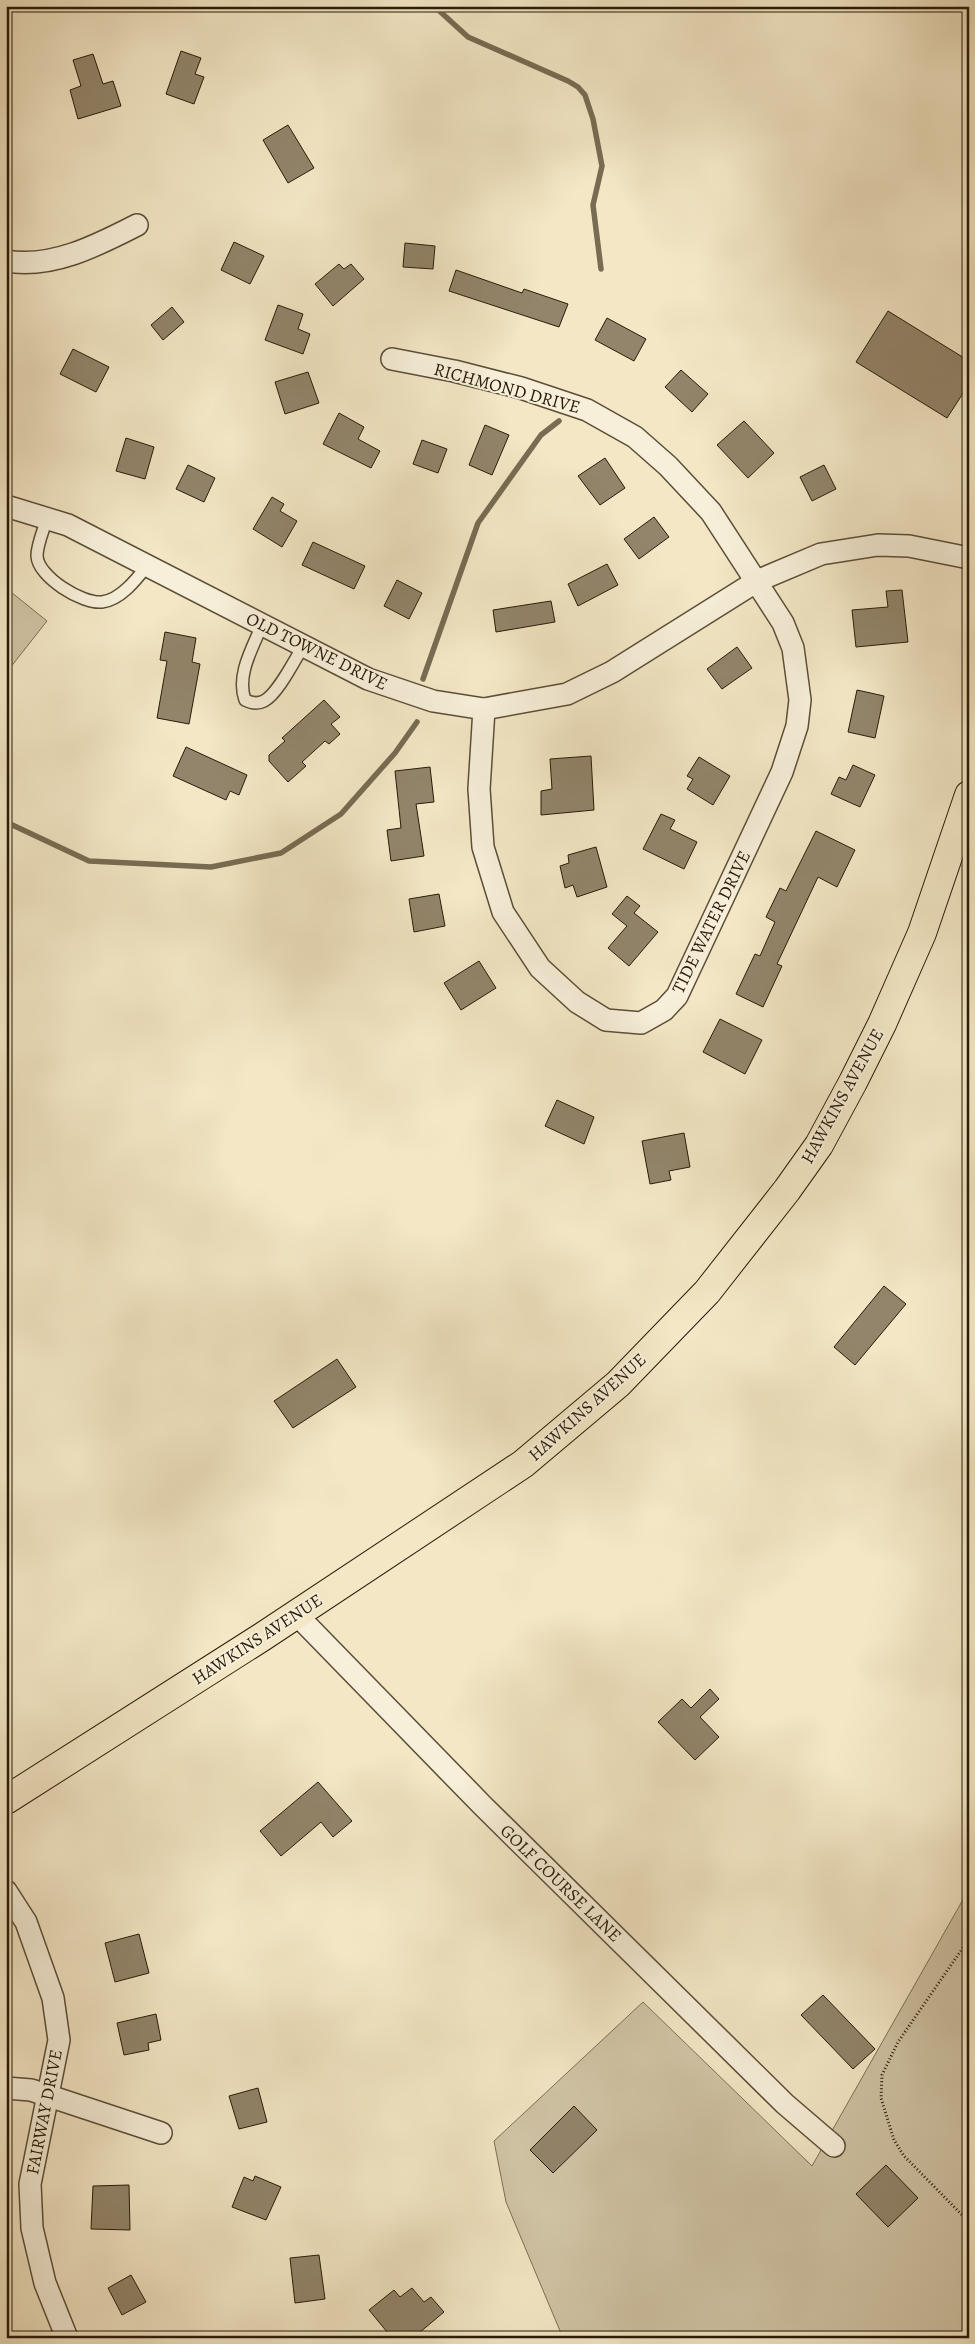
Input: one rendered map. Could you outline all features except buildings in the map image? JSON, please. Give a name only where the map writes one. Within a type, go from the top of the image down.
[{"type":"main road","name":"HAWKINS AVENUE","points":[[6,1800],[254,1642],[523,1464],[618,1384],[707,1292],[787,1190],[819,1145],[853,1082],[882,1024],[922,933],[969,795]]},
{"type":"street","points":[[6,261],[18,263],[58,258],[96,246],[137,225]]},
{"type":"street","name":"RICHMOND DRIVE","points":[[392,359],[454,371],[521,388],[587,410],[635,437],[668,466],[711,512],[758,581]]},
{"type":"street","name":"OLD TOWNE DRIVE","points":[[6,506],[68,525],[368,679],[433,700],[484,709],[567,694],[612,672],[758,581],[821,554],[878,546],[909,546],[969,558]]},
{"type":"street","name":"TIDE WATER DRIVE","points":[[484,709],[479,788],[483,847],[503,912],[540,968],[577,1002],[606,1020],[641,1023],[664,1010],[677,996],[782,772],[797,726],[800,700],[793,648],[783,623],[758,581]]},
{"type":"street","name":"GOLF COURSE LANE","points":[[296,1613],[482,1805],[785,2104],[834,2146]]},
{"type":"street","name":"FAIRWAY DRIVE","points":[[6,1891],[26,1922],[53,1998],[59,2040],[30,2184],[32,2228],[44,2283],[62,2336]]},
{"type":"street","points":[[6,2088],[31,2090],[161,2133]]},
{"type":"lane","points":[[47,518],[37,556],[43,571],[59,585],[85,601],[103,602],[119,595],[139,576],[146,566]]},
{"type":"lane","points":[[262,625],[247,660],[242,683],[245,700],[252,703],[264,701],[274,691],[304,645]]},
{"type":"path","points":[[969,1939],[898,2042],[882,2075],[881,2098],[894,2140],[904,2156],[969,2222]]},
{"type":"shaded area","points":[[6,588],[47,621],[6,673]]},
{"type":"shaded area","points":[[969,1889],[969,2338],[563,2338],[506,2202],[494,2141],[643,2002],[812,2166]]},
{"type":"waterway","points":[[434,6],[468,37],[568,81],[578,87],[585,95],[593,119],[602,166],[593,205],[601,269]]},
{"type":"waterway","points":[[423,679],[478,523],[541,435],[559,421]]},
{"type":"waterway","points":[[6,822],[89,861],[211,867],[281,853],[341,814],[395,753],[417,722]]}]
